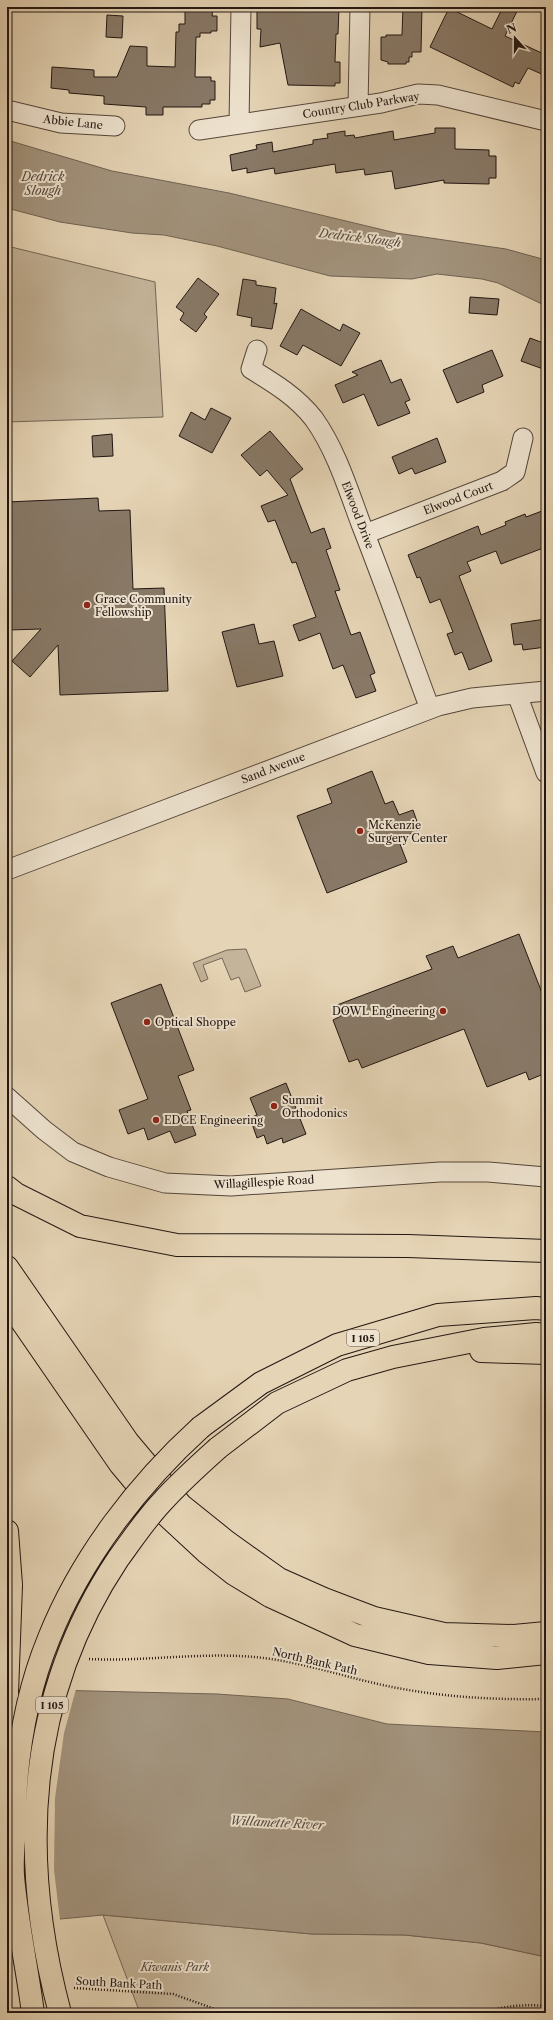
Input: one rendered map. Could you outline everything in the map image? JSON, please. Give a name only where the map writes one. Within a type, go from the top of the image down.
[{"type":"highway","points":[[7,1187],[16,1194],[80,1226],[177,1245],[408,1246],[546,1251]]},
{"type":"highway","points":[[7,1267],[128,1442],[181,1505],[227,1542],[279,1579],[324,1599],[374,1618],[444,1634],[514,1636],[546,1633]]},
{"type":"highway","points":[[7,1300],[120,1464],[150,1500],[206,1552],[234,1574],[270,1596],[354,1635],[429,1653],[498,1658],[546,1653]]},
{"type":"highway","name":"I 105","points":[[32,2013],[13,1875],[14,1800],[22,1742],[40,1664],[49,1637],[95,1551],[114,1523],[159,1467],[201,1427],[261,1383],[337,1345],[438,1315],[536,1308],[546,1309]]},
{"type":"highway","name":"I 105","points":[[60,2013],[42,1925],[35,1850],[36,1806],[41,1754],[49,1716],[58,1685],[86,1612],[107,1576],[132,1539],[161,1503],[189,1474],[218,1448],[277,1403],[347,1370],[393,1357],[484,1339],[536,1334],[546,1335]]},
{"type":"highway","points":[[436,1348],[546,1353]]},
{"type":"highway","points":[[7,1531],[11,1585],[7,1693]]},
{"type":"highway","points":[[7,1939],[18,1999],[23,2013]]},
{"type":"street","points":[[238,124],[241,7]]},
{"type":"street","points":[[358,106],[360,7]]},
{"type":"street","name":"Country Club Parkway","points":[[199,130],[358,106],[411,95],[431,94],[546,121]]},
{"type":"street","name":"Abbie Lane","points":[[7,110],[61,123],[115,126]]},
{"type":"street","name":"Elwood Drive","points":[[257,350],[251,369],[291,395],[307,411],[317,424],[335,458],[430,709]]},
{"type":"street","name":"Elwood Court","points":[[365,534],[506,479],[515,472],[523,438]]},
{"type":"street","name":"Sand Avenue","points":[[7,870],[430,709],[472,698],[546,691]]},
{"type":"street","points":[[517,694],[546,773]]},
{"type":"street","name":"Willagillespie Road","points":[[7,1097],[44,1130],[73,1152],[109,1167],[165,1182],[231,1186],[440,1172],[488,1172],[546,1177]]},
{"type":"path","name":"North Bank Path","points":[[86,1659],[217,1656],[271,1659],[392,1687],[443,1696],[498,1700],[546,1699]]},
{"type":"path","name":"South Bank Path","points":[[69,1988],[173,1994],[226,2013]]},
{"type":"path","points":[[481,2013],[504,2007],[526,2004],[546,2006]]},
{"type":"path","points":[[268,2013],[287,2010],[330,2013]]},
{"type":"green space","points":[[7,246],[155,282],[163,417],[7,422]]},
{"type":"green space","points":[[246,949],[261,986],[245,992],[239,977],[231,980],[222,958],[203,965],[208,979],[201,982],[193,963],[227,950]]},
{"type":"green space","name":"Kiwanis Park","points":[[103,1915],[312,1934],[405,1935],[481,1943],[546,1957],[546,2013],[140,2013]]},
{"type":"water","name":"Dedrick Slough","points":[[7,140],[112,171],[229,193],[396,233],[506,249],[546,260],[546,306],[498,283],[482,279],[437,274],[412,279],[330,276],[217,246],[164,235],[132,233],[60,222],[7,208]]},
{"type":"water","name":"Willamette River","points":[[7,1689],[217,1694],[288,1699],[387,1724],[546,1732],[546,1957],[481,1943],[405,1935],[312,1934],[103,1915],[7,1924]]},
{"type":"pier","points":[[7,1687],[76,1689],[64,1733],[55,1798],[54,1870],[60,1920],[7,1926]]},
{"type":"building","points":[[185,7],[213,7],[212,16],[217,16],[217,31],[211,31],[211,33],[200,33],[200,37],[196,37],[195,77],[211,77],[211,81],[215,81],[215,100],[210,100],[210,104],[202,104],[202,107],[163,107],[163,115],[146,115],[146,107],[104,104],[104,96],[69,93],[69,90],[51,88],[52,67],[94,70],[94,77],[117,77],[130,46],[147,47],[147,66],[175,67],[176,32],[179,32],[179,24],[185,24]]},
{"type":"building","points":[[339,7],[335,62],[340,62],[340,83],[335,83],[335,86],[288,85],[280,43],[260,47],[261,29],[257,29],[257,8]]},
{"type":"building","points":[[403,7],[422,7],[421,52],[412,52],[412,57],[409,57],[409,62],[406,62],[406,64],[388,64],[388,62],[381,60],[381,37],[386,37],[386,35],[402,35]]},
{"type":"building","points":[[503,7],[519,7],[505,36],[546,55],[546,76],[528,68],[519,84],[515,82],[513,87],[430,47],[449,8],[492,29]]},
{"type":"building","points":[[107,15],[123,16],[122,38],[106,37]]},
{"type":"building","points":[[435,128],[455,128],[455,149],[489,150],[489,156],[496,156],[496,178],[489,178],[489,184],[444,183],[444,180],[395,189],[392,171],[365,175],[364,169],[336,173],[335,164],[275,174],[274,168],[247,173],[247,168],[232,171],[230,155],[257,149],[256,145],[272,142],[273,152],[313,144],[313,140],[328,138],[327,134],[345,131],[345,136],[354,135],[355,138],[393,131],[394,140],[435,133]]},
{"type":"building","points":[[198,278],[219,294],[204,314],[207,317],[196,332],[180,320],[184,313],[176,307]]},
{"type":"building","points":[[243,279],[256,281],[256,285],[276,288],[274,304],[277,303],[272,329],[251,326],[252,318],[237,315]]},
{"type":"building","points":[[470,297],[499,299],[497,315],[469,313]]},
{"type":"building","points":[[301,309],[340,331],[343,324],[360,333],[341,366],[303,345],[297,355],[280,346]]},
{"type":"building","points":[[530,338],[546,344],[546,370],[521,361]]},
{"type":"building","points":[[492,350],[503,376],[482,385],[484,392],[457,403],[443,370]]},
{"type":"building","points":[[381,360],[391,383],[401,379],[410,400],[405,402],[410,413],[378,426],[364,394],[343,403],[335,385],[358,375],[352,372]]},
{"type":"building","points":[[211,408],[231,418],[212,453],[179,436],[191,412],[205,420]]},
{"type":"building","points":[[270,431],[303,469],[290,479],[311,533],[324,528],[331,548],[326,550],[340,590],[335,591],[351,635],[360,632],[375,673],[370,675],[376,691],[356,698],[343,665],[333,669],[320,633],[299,641],[293,625],[316,617],[296,562],[292,563],[275,520],[268,522],[261,506],[288,495],[267,470],[260,476],[241,455]]},
{"type":"building","points":[[112,434],[113,456],[93,457],[92,436]]},
{"type":"building","points":[[437,438],[446,462],[415,474],[412,468],[399,474],[392,457]]},
{"type":"building","name":"Grace Community Fellowship","points":[[98,498],[99,511],[130,510],[133,589],[164,588],[168,691],[60,695],[58,645],[30,677],[12,661],[41,629],[9,630],[7,502]]},
{"type":"building","points":[[542,511],[546,523],[546,547],[501,564],[496,551],[467,562],[471,571],[459,576],[492,661],[469,670],[462,652],[455,655],[447,634],[453,632],[440,599],[430,603],[420,577],[417,578],[408,555],[478,526],[481,535],[506,525],[505,522],[525,514],[526,517]]},
{"type":"building","points":[[546,619],[546,647],[523,650],[522,644],[514,645],[511,624]]},
{"type":"building","points":[[254,624],[259,644],[274,641],[283,676],[237,687],[222,632]]},
{"type":"building","name":"McKenzie Surgery Center","points":[[372,771],[385,804],[393,801],[399,815],[413,810],[420,830],[398,839],[407,862],[327,893],[297,816],[332,803],[327,789]]},
{"type":"building","name":"DOWL Engineering","points":[[519,934],[546,1003],[546,1073],[529,1080],[526,1072],[487,1087],[464,1029],[362,1068],[358,1059],[349,1062],[333,1020],[341,1016],[337,1005],[432,969],[426,956],[453,946],[458,958]]},
{"type":"building","name":"Optical Shoppe","points":[[161,984],[194,1070],[178,1076],[191,1110],[187,1111],[196,1135],[175,1143],[170,1131],[148,1140],[144,1128],[128,1134],[119,1110],[148,1099],[111,1003]]},
{"type":"building","name":"Summit Orthodonics","points":[[286,1083],[306,1134],[283,1143],[282,1138],[267,1144],[264,1135],[257,1138],[250,1118],[257,1115],[250,1098]]},
{"type":"place","name":"Grace Community Fellowship","points":[[87,605]]},
{"type":"place","name":"McKenzie Surgery Center","points":[[360,831]]},
{"type":"place","name":"DOWL Engineering","points":[[443,1011]]},
{"type":"place","name":"Optical Shoppe","points":[[147,1022]]},
{"type":"place","name":"Summit Orthodonics","points":[[274,1106]]},
{"type":"place","name":"EDCE Engineering","points":[[156,1120]]}]
